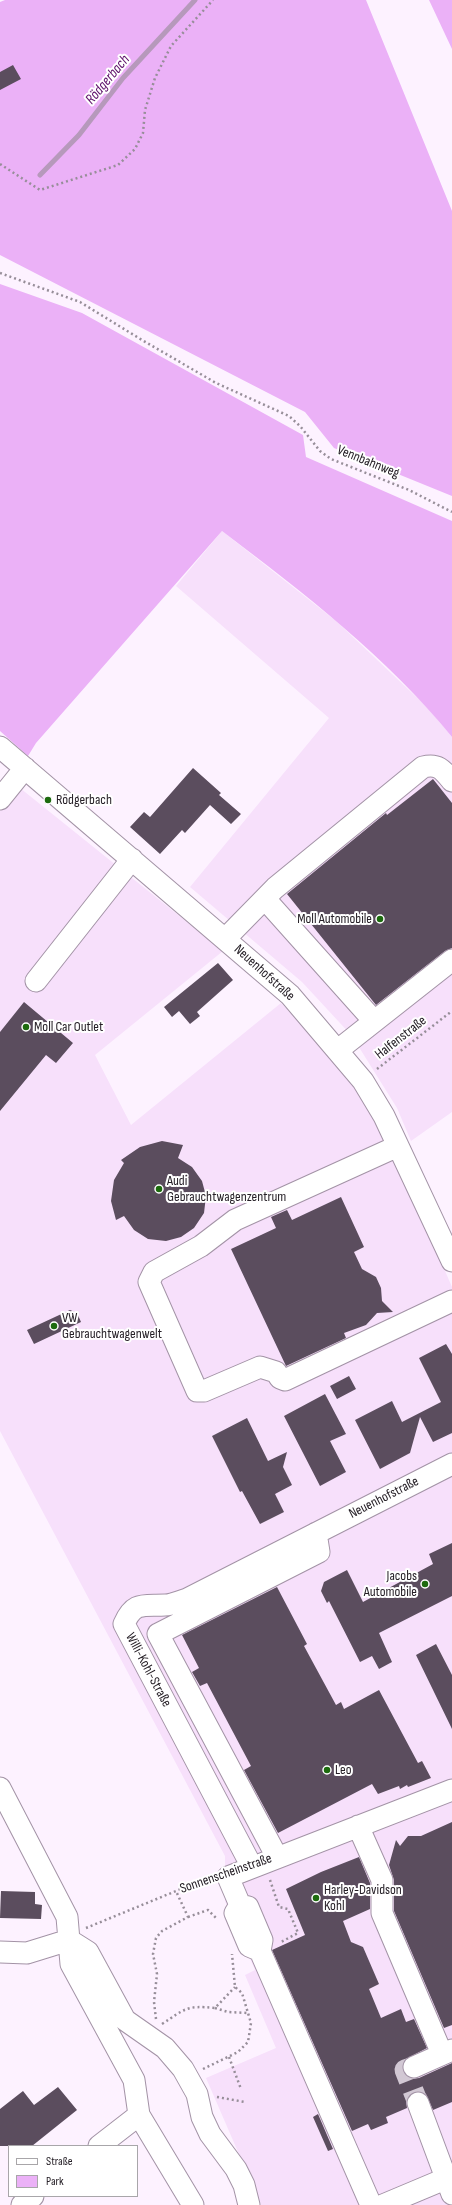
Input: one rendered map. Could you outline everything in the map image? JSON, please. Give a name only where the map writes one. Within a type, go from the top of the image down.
[{"type":"street","name":"Neuenhofstraße","points":[[0,747],[290,995],[363,1081],[384,1116],[452,1261]]},
{"type":"street","points":[[226,939],[281,883],[424,767],[432,765],[441,768],[452,781]]},
{"type":"street","points":[[0,799],[25,768]]},
{"type":"street","points":[[36,981],[132,859]]},
{"type":"street","points":[[265,899],[374,1021]]},
{"type":"street","points":[[338,1050],[452,960]]},
{"type":"street","points":[[398,1146],[235,1220],[200,1246],[154,1272],[149,1282],[197,1391],[204,1391],[260,1367],[276,1372],[280,1378],[285,1380],[452,1301]]},
{"type":"street","name":"Neuenhofstraße","points":[[316,1533],[452,1464]]},
{"type":"street","points":[[276,1857],[158,1634],[319,1552],[316,1533]]},
{"type":"street","name":"Willi-Kohl-Straße","points":[[252,1867],[124,1624],[129,1612],[141,1605],[167,1606],[187,1599],[316,1533]]},
{"type":"street","points":[[0,1788],[66,1917],[71,1964],[134,2080],[139,2115],[193,2205]]},
{"type":"street","name":"Sonnenscheinstraße","points":[[228,1876],[452,1790]]},
{"type":"street","points":[[358,1826],[382,1880],[382,1912],[447,2052],[414,2067]]},
{"type":"street","points":[[228,1876],[240,1904],[235,1913],[249,1946],[260,1952],[371,2205]]},
{"type":"street","points":[[0,1952],[27,1953],[69,1940],[88,1952],[125,2020],[155,2032],[165,2048],[183,2069],[197,2094],[202,2117],[210,2134],[236,2169],[244,2185],[249,2205]]},
{"type":"street","points":[[383,2205],[450,2183],[418,2103]]},
{"type":"street","points":[[100,2145],[139,2115]]},
{"type":"street","points":[[22,2205],[32,2197]]},
{"type":"path","points":[[0,164],[40,190],[118,165],[135,149],[143,133],[145,110],[155,78],[171,46],[213,0]]},
{"type":"path","name":"Vennbahnweg","points":[[0,273],[80,302],[216,383],[289,416],[300,426],[320,451],[331,459],[409,490],[452,512]]},
{"type":"path","name":"Halfenstraße","points":[[363,1081],[452,1010]]},
{"type":"path","name":"Sonnenscheinstraße","points":[[69,1940],[87,1927],[198,1882],[228,1876]]},
{"type":"path","points":[[176,1891],[188,1917]]},
{"type":"path","points":[[155,2032],[154,2002],[157,1974],[153,1954],[156,1938],[162,1931],[188,1917],[208,1910],[218,1920]]},
{"type":"path","points":[[183,2069],[204,2069],[229,2057],[248,2042],[251,2023],[242,1993],[235,1986],[231,1947]]},
{"type":"path","points":[[215,2008],[235,1986]]},
{"type":"path","points":[[155,2032],[178,2012],[188,2008],[215,2008],[228,2012],[247,2013]]},
{"type":"path","points":[[229,2057],[241,2089]]},
{"type":"path","points":[[215,2092],[218,2098],[245,2102]]},
{"type":"shaded area","points":[[222,531],[336,621],[428,708],[452,737],[452,1112],[411,1141],[397,1108],[352,1036],[302,982],[190,887],[329,718],[176,586]]},
{"type":"shaded area","points":[[20,788],[223,951],[95,1055],[131,1125],[281,1003],[331,1055],[361,1093],[393,1151],[452,1287],[452,2205],[261,2205],[206,2078],[276,2048],[245,1975],[255,1970],[225,1901],[225,1856],[0,1431],[0,811]]},
{"type":"green space","points":[[5,0],[366,0],[452,211],[452,496],[334,448],[305,412],[0,255],[0,2]]},
{"type":"green space","points":[[429,0],[452,0],[452,49]]},
{"type":"green space","points":[[0,284],[82,313],[303,435],[306,457],[452,521],[452,737],[401,680],[373,653],[284,578],[222,531],[36,743],[28,756],[0,731]]},
{"type":"building","points":[[13,65],[21,79],[0,90],[0,72]]},
{"type":"building","points":[[193,768],[221,793],[219,795],[241,814],[231,824],[210,805],[185,833],[182,830],[160,854],[130,827],[144,812],[150,817]]},
{"type":"building","name":"Moll Automobile","points":[[433,779],[452,803],[452,948],[445,951],[376,1005],[287,894],[386,813],[387,815]]},
{"type":"building","points":[[218,963],[233,980],[197,1012],[200,1016],[190,1024],[179,1011],[172,1017],[164,1007]]},
{"type":"building","points":[[24,1002],[73,1043],[56,1063],[46,1055],[0,1111],[0,1032]]},
{"type":"building","name":"Audi Gebrauchtwagenzentrum","points":[[162,1141],[183,1145],[178,1158],[192,1167],[202,1181],[206,1196],[204,1213],[194,1228],[181,1237],[166,1241],[148,1239],[134,1230],[124,1216],[116,1220],[111,1201],[114,1180],[124,1163],[121,1160],[140,1147]]},
{"type":"building","points":[[341,1197],[364,1247],[354,1252],[362,1269],[376,1277],[381,1288],[382,1301],[393,1312],[377,1313],[366,1325],[344,1333],[346,1338],[286,1366],[231,1249],[276,1228],[271,1217],[287,1210],[292,1220]]},
{"type":"building","name":"VW Gebrauchtwagenwelt","points":[[70,1310],[77,1313],[81,1322],[34,1344],[27,1330]]},
{"type":"building","points":[[446,1344],[452,1354],[452,1433],[433,1442],[420,1417],[410,1453],[380,1469],[355,1420],[392,1401],[402,1422],[441,1402],[419,1358]]},
{"type":"building","points":[[349,1376],[356,1389],[337,1399],[330,1386]]},
{"type":"building","points":[[325,1394],[346,1434],[330,1441],[346,1472],[320,1486],[284,1416]]},
{"type":"building","points":[[247,1418],[268,1461],[287,1452],[283,1467],[292,1485],[275,1494],[284,1512],[260,1524],[242,1491],[240,1492],[212,1436]]},
{"type":"building","points":[[452,1543],[452,1596],[379,1633],[392,1662],[379,1669],[372,1656],[360,1662],[329,1601],[327,1603],[321,1591],[324,1582],[347,1570],[363,1602],[433,1564],[429,1554]]},
{"type":"building","points":[[277,1587],[307,1644],[304,1646],[336,1705],[341,1702],[344,1709],[379,1690],[418,1763],[422,1761],[431,1778],[408,1787],[407,1785],[400,1789],[399,1786],[378,1794],[372,1784],[278,1833],[244,1770],[251,1766],[207,1683],[200,1686],[192,1672],[199,1668],[182,1635]]},
{"type":"building","points":[[436,1644],[452,1675],[452,1729],[416,1655]]},
{"type":"building","points":[[452,1822],[452,2025],[444,2028],[394,1911],[394,1880],[389,1865],[396,1840],[400,1846],[408,1836],[421,1836]]},
{"type":"building","points":[[359,1857],[370,1883],[370,1909],[343,1921],[351,1942],[363,1947],[379,1984],[369,1989],[381,2018],[401,2009],[406,2022],[414,2019],[427,2048],[404,2060],[403,2072],[412,2079],[419,2078],[452,2063],[452,2102],[433,2110],[426,2094],[420,2091],[414,2092],[409,2095],[406,2101],[407,2108],[386,2117],[388,2123],[371,2130],[368,2124],[352,2131],[272,1950],[305,1935],[286,1889],[321,1872]]},
{"type":"building","points":[[1,1891],[35,1892],[35,1904],[42,1905],[41,1919],[0,1918]]},
{"type":"building","points":[[58,2087],[77,2110],[33,2145],[0,2146],[0,2109],[23,2091],[34,2105]]},
{"type":"building","points":[[318,2114],[333,2149],[328,2151],[313,2117]]},
{"type":"waterway","name":"Rödgerbach","points":[[40,175],[79,135],[123,78],[195,0]]},
{"type":"tunnel","points":[[414,2067],[405,2070],[418,2103]]},
{"type":"place","name":"Rödgerbach","points":[[48,800]]},
{"type":"place","name":"Moll Automobile","points":[[380,919]]},
{"type":"place","name":"Moll Car Outlet","points":[[26,1027]]},
{"type":"place","name":"Audi Gebrauchtwagenzentrum","points":[[159,1189]]},
{"type":"place","name":"VW Gebrauchtwagenwelt","points":[[54,1326]]},
{"type":"place","name":"Jacobs Automobile","points":[[425,1584]]},
{"type":"place","name":"Leo","points":[[327,1770]]},
{"type":"place","name":"Harley-Davidson Kohl","points":[[316,1898]]}]
